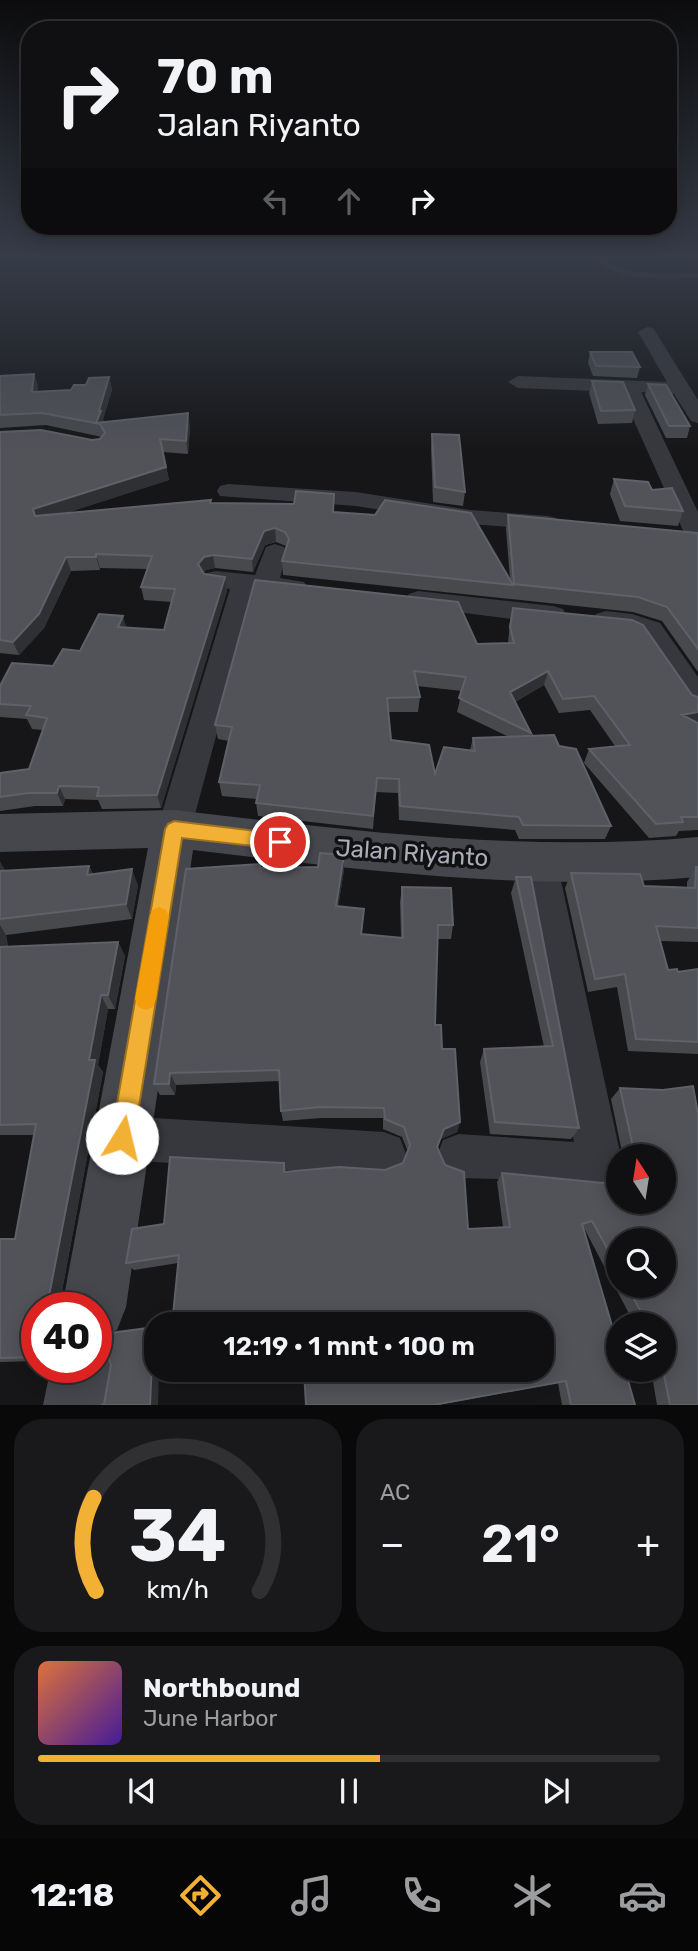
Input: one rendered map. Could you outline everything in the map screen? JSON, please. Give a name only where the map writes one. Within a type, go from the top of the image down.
[{"type":"street","points":[[647,332],[698,417]]},
{"type":"street","points":[[518,382],[680,388]]},
{"type":"street","points":[[628,386],[698,538]]},
{"type":"street","points":[[228,491],[356,499],[470,517],[567,524]]},
{"type":"street","points":[[673,535],[698,538]]},
{"type":"street","points":[[96,1292],[174,829],[255,583],[275,552]]},
{"type":"street","points":[[216,579],[320,590]]},
{"type":"street","points":[[388,597],[632,623],[650,630],[658,639],[698,700]]},
{"type":"street","name":"Jalan Riyanto","points":[[0,833],[174,829],[385,854],[540,862],[654,861],[698,857]]},
{"type":"street","points":[[458,1156],[499,1157],[596,1167],[600,1163],[540,862]]},
{"type":"street","points":[[122,1138],[384,1154]]},
{"type":"street","points":[[77,1405],[81,1383]]},
{"type":"building","points":[[590,352],[632,352],[640,367],[596,366]]},
{"type":"building","points":[[34,374],[32,392],[71,390],[74,385],[86,385],[89,378],[109,377],[96,423],[188,413],[186,441],[160,439],[166,467],[33,509],[35,516],[211,500],[210,503],[294,504],[296,491],[334,494],[333,512],[375,515],[385,500],[471,513],[513,585],[282,561],[289,539],[285,532],[275,528],[264,531],[252,559],[213,555],[204,557],[198,564],[204,574],[225,577],[157,795],[97,796],[99,787],[59,786],[57,793],[0,797],[0,773],[29,769],[47,718],[26,715],[31,706],[0,704],[0,686],[12,663],[53,666],[63,649],[80,651],[99,614],[123,616],[118,627],[164,630],[175,589],[141,587],[152,556],[96,554],[96,557],[66,557],[39,614],[13,642],[0,640],[0,432],[41,430],[92,440],[100,439],[105,433],[100,424],[42,413],[0,415],[0,376]]},
{"type":"building","points":[[592,381],[623,382],[635,410],[601,411]]},
{"type":"building","points":[[648,384],[666,385],[690,426],[669,426]]},
{"type":"building","points":[[432,434],[459,435],[465,492],[435,487]]},
{"type":"building","points":[[614,479],[648,482],[652,490],[672,488],[683,511],[625,506]]},
{"type":"building","points":[[508,515],[698,533],[698,649],[667,607],[638,597],[514,584]]},
{"type":"building","points":[[255,580],[458,602],[477,644],[514,643],[510,627],[513,608],[632,620],[643,625],[692,695],[698,697],[698,712],[682,715],[698,723],[698,817],[681,817],[683,822],[656,824],[589,749],[630,745],[594,696],[563,699],[548,671],[510,692],[531,733],[459,698],[466,677],[414,671],[420,697],[387,698],[391,740],[429,745],[435,774],[444,747],[475,751],[473,738],[554,735],[559,746],[576,749],[611,826],[523,825],[519,817],[400,806],[399,779],[377,778],[373,816],[256,803],[260,785],[219,782],[232,727],[215,725]]},
{"type":"building","points":[[320,853],[344,855],[336,906],[364,909],[361,934],[403,938],[402,887],[451,888],[453,925],[438,925],[435,1025],[441,1025],[442,1049],[455,1049],[460,1122],[444,1129],[437,1147],[445,1165],[464,1172],[468,1229],[510,1227],[502,1173],[606,1182],[606,1214],[676,1214],[676,1144],[632,1144],[620,1088],[663,1090],[693,1086],[698,1114],[698,1405],[670,1405],[665,1382],[676,1382],[676,1312],[641,1312],[633,1298],[676,1298],[676,1228],[606,1228],[606,1246],[592,1221],[582,1224],[608,1312],[606,1382],[628,1382],[635,1405],[571,1405],[566,1381],[433,1405],[306,1405],[305,1382],[554,1382],[554,1312],[173,1312],[179,1255],[126,1263],[132,1229],[164,1224],[170,1157],[284,1163],[284,1172],[339,1167],[385,1170],[403,1163],[410,1145],[404,1127],[385,1119],[384,1108],[320,1107],[281,1111],[279,1070],[170,1073],[169,1084],[154,1084],[186,869],[260,864],[260,868],[318,867]]},
{"type":"building","points":[[89,866],[87,875],[132,869],[126,904],[0,919],[0,871]]},
{"type":"building","points":[[696,867],[698,928],[656,926],[668,970],[677,969],[678,972],[698,969],[698,1042],[636,1039],[625,974],[595,979],[571,873],[640,874],[644,886],[695,888]]},
{"type":"building","points":[[516,877],[531,877],[579,1128],[495,1122],[484,1049],[553,1046]]},
{"type":"building","points":[[118,942],[108,995],[101,995],[89,1060],[95,1060],[50,1292],[21,1292],[21,1357],[0,1358],[0,1239],[15,1239],[36,1124],[0,1125],[0,947]]},
{"type":"building","points":[[144,1329],[144,1382],[151,1382],[150,1405],[101,1405],[104,1404],[108,1383],[112,1383],[112,1333]]},
{"type":"slow traffic","points":[[146,999],[159,916]]},
{"type":"route","points":[[122,1138],[174,829],[280,842]]}]
